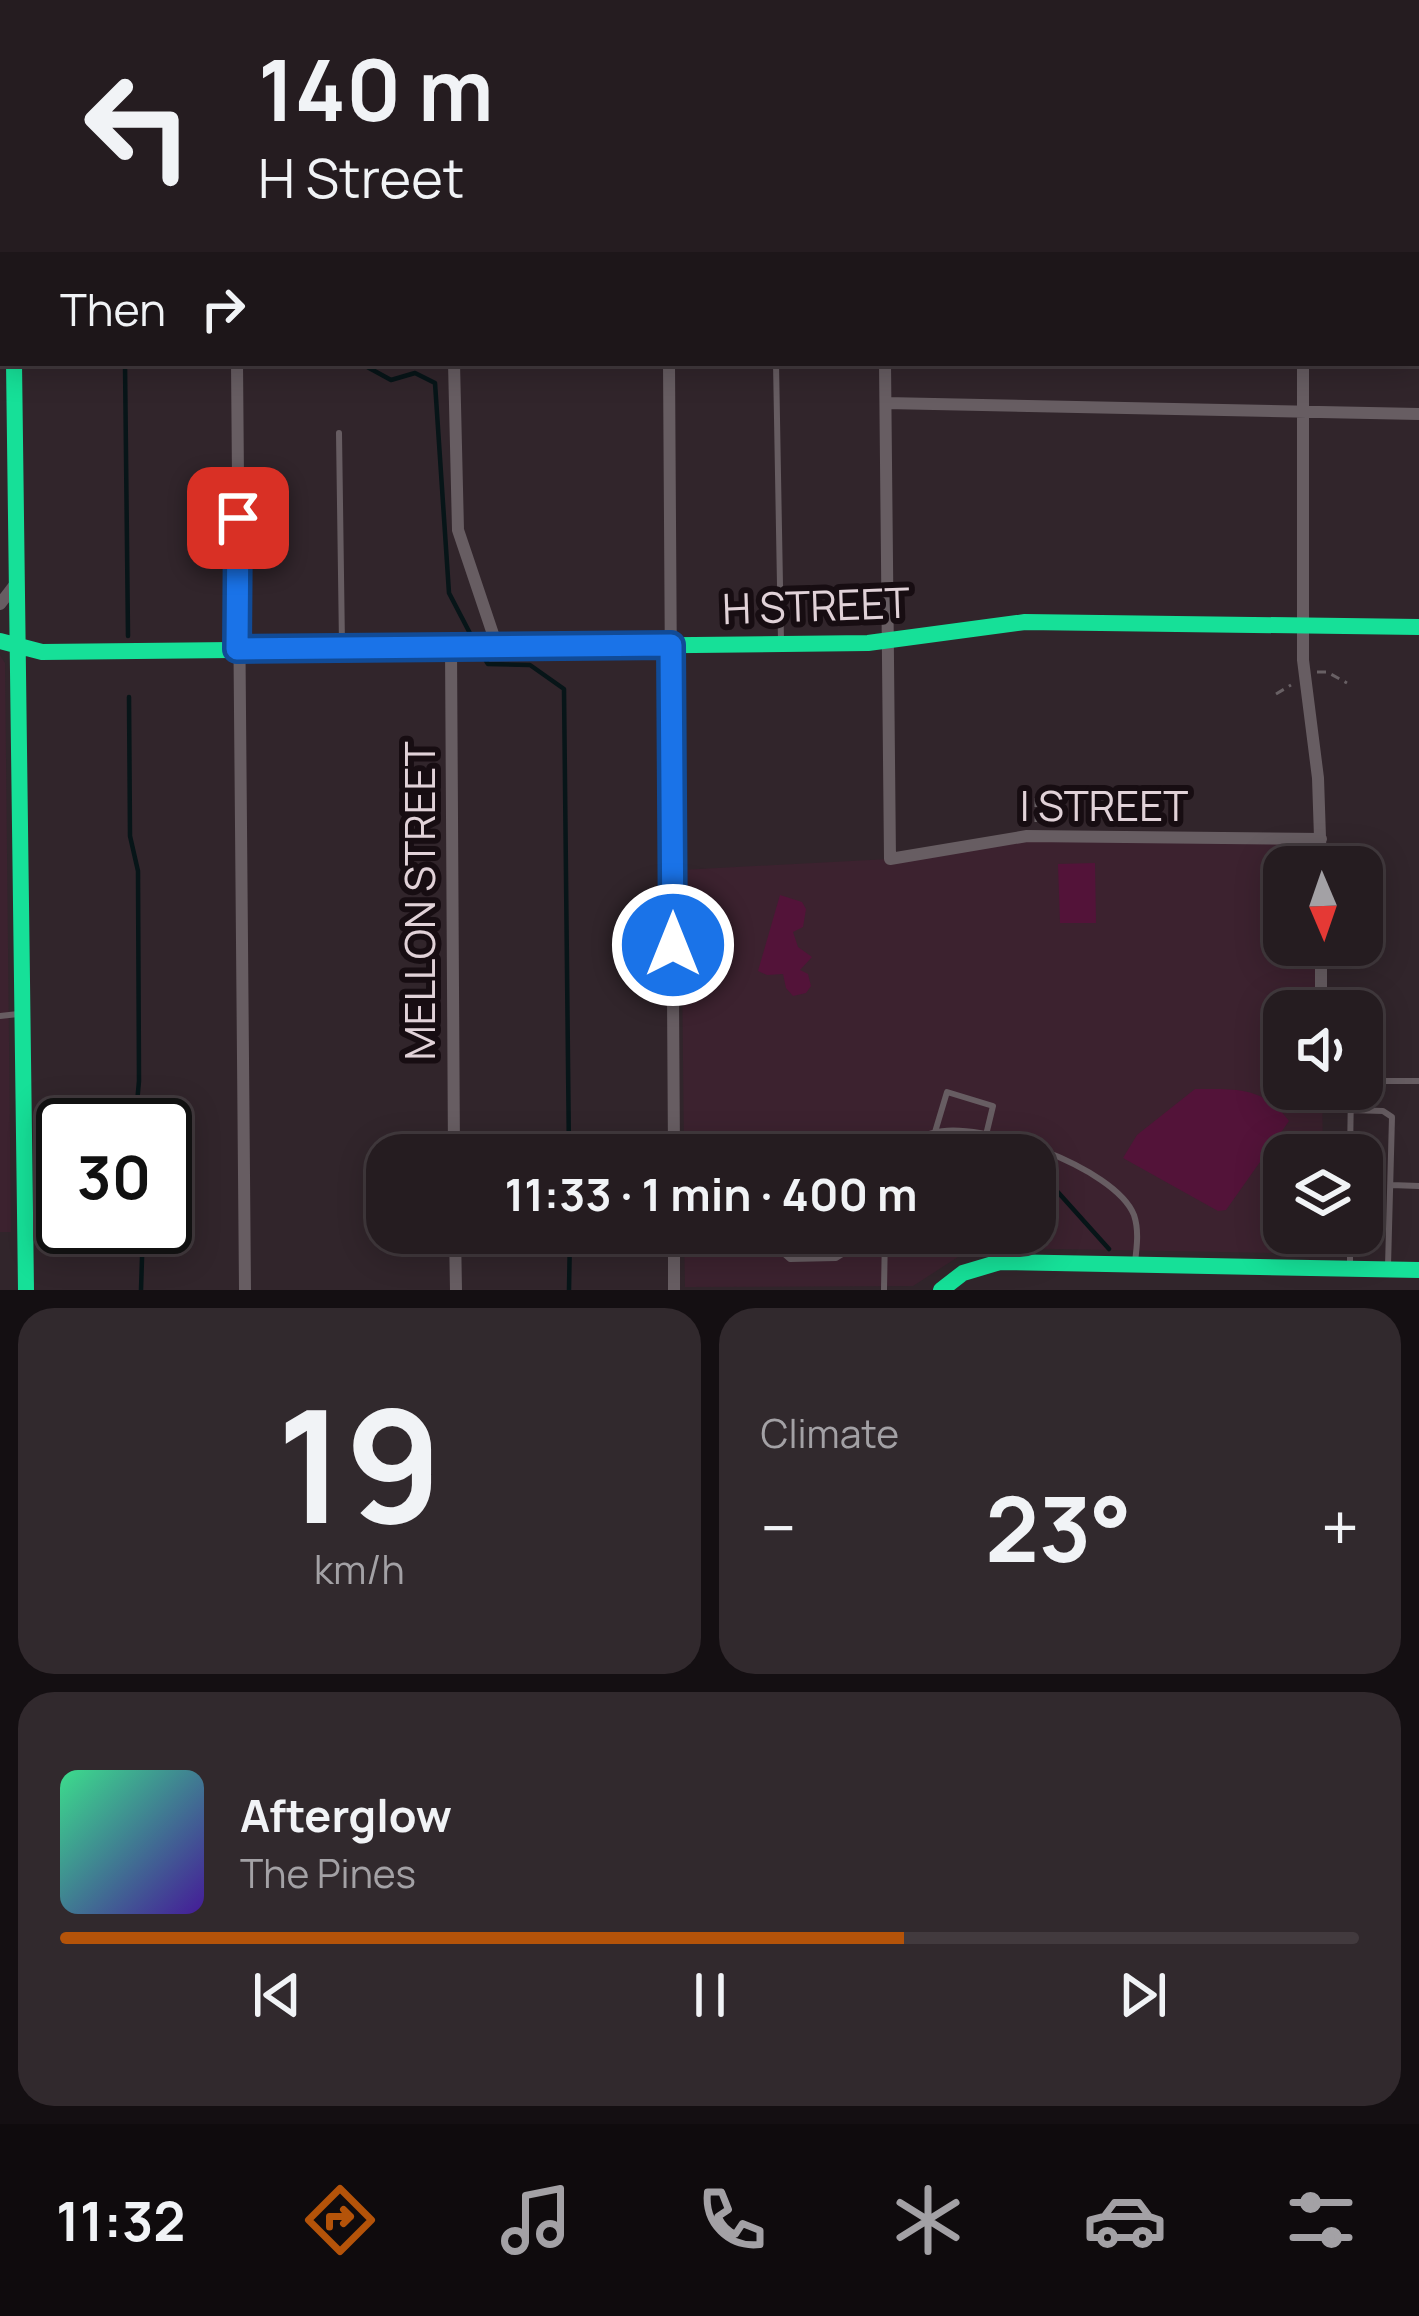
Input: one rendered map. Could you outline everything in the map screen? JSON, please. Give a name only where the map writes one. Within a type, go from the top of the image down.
[{"type":"street","points":[[14,366],[17,583],[9,644],[26,1290]]},
{"type":"street","points":[[237,366],[245,1290]]},
{"type":"street","points":[[454,366],[458,530],[492,646]]},
{"type":"street","points":[[669,366],[674,1134]]},
{"type":"street","points":[[885,366],[886,642]]},
{"type":"street","points":[[1303,366],[1304,678],[1318,778],[1321,846]]},
{"type":"street","points":[[886,404],[1419,414]]},
{"type":"street","points":[[0,604],[17,583]]},
{"type":"street","name":"H STREET","points":[[9,644],[42,652],[886,642],[1025,622],[1419,627]]},
{"type":"street","name":"I STREET","points":[[886,642],[890,860],[984,840],[1036,836],[1321,839]]},
{"type":"street","name":"MELLON STREET","points":[[454,1134],[456,647]]},
{"type":"street","points":[[455,1254],[456,1290]]},
{"type":"street","points":[[674,1254],[674,1290]]},
{"type":"street","points":[[940,1290],[987,1263],[1419,1270]]},
{"type":"lane","points":[[776,366],[781,644]]},
{"type":"lane","points":[[339,433],[342,648]]},
{"type":"lane","points":[[0,1016],[22,1013]]},
{"type":"lane","points":[[1383,1081],[1419,1081]]},
{"type":"lane","points":[[935,1132],[947,1092],[993,1106],[986,1134]]},
{"type":"lane","points":[[1350,1134],[1350,1110],[1383,1111],[1393,1117],[1388,1269]]},
{"type":"lane","points":[[931,1134],[969,1134]]},
{"type":"lane","points":[[1056,1155],[1072,1160],[1113,1189],[1136,1220],[1134,1265]]},
{"type":"lane","points":[[1390,1185],[1419,1186]]},
{"type":"lane","points":[[784,1254],[790,1259],[842,1254]]},
{"type":"lane","points":[[884,1290],[885,1254]]},
{"type":"lane","points":[[1350,1254],[1350,1269]]},
{"type":"path","points":[[1276,694],[1304,678],[1327,672],[1346,682]]},
{"type":"path","points":[[1036,798],[1036,836]]},
{"type":"shaded area","points":[[0,655],[5,663],[11,1232],[0,1232]]},
{"type":"shaded area","points":[[1003,838],[1321,839],[1321,846],[1263,846],[1263,966],[1321,966],[1322,990],[1263,990],[1263,1110],[1322,1110],[1323,1134],[1263,1134],[1263,1253],[1056,1249],[1056,1134],[684,1134],[681,870],[889,859]]},
{"type":"shaded area","points":[[1095,863],[1096,923],[1060,923],[1058,864]]},
{"type":"shaded area","points":[[780,895],[802,902],[806,909],[803,927],[793,932],[798,947],[812,957],[800,970],[808,974],[811,986],[806,993],[793,996],[783,974],[758,971]]},
{"type":"shaded area","points":[[1195,1089],[1258,1095],[1263,1098],[1263,1110],[1279,1110],[1289,1121],[1280,1134],[1263,1134],[1263,1158],[1226,1210],[1218,1211],[1123,1158],[1137,1135]]},
{"type":"shaded area","points":[[684,1254],[967,1254],[913,1286],[685,1287]]},
{"type":"waterway","points":[[125,366],[128,636]]},
{"type":"waterway","points":[[365,366],[391,380],[415,373],[435,383],[449,593],[474,641]]},
{"type":"waterway","points":[[480,651],[488,664],[530,665],[564,689],[569,1134]]},
{"type":"waterway","points":[[129,697],[130,836],[138,871],[137,1098]]},
{"type":"waterway","points":[[1056,1190],[1109,1249]]},
{"type":"waterway","points":[[141,1290],[142,1254]]},
{"type":"waterway","points":[[569,1290],[570,1254]]},
{"type":"traffic: fast","points":[[14,366],[26,1290]]},
{"type":"traffic: fast","points":[[0,641],[42,652],[868,643],[1025,622],[1419,627]]},
{"type":"traffic: fast","points":[[941,1290],[963,1273],[1000,1262],[1419,1270]]},
{"type":"route","points":[[238,518],[237,649],[671,645],[673,945]]}]
